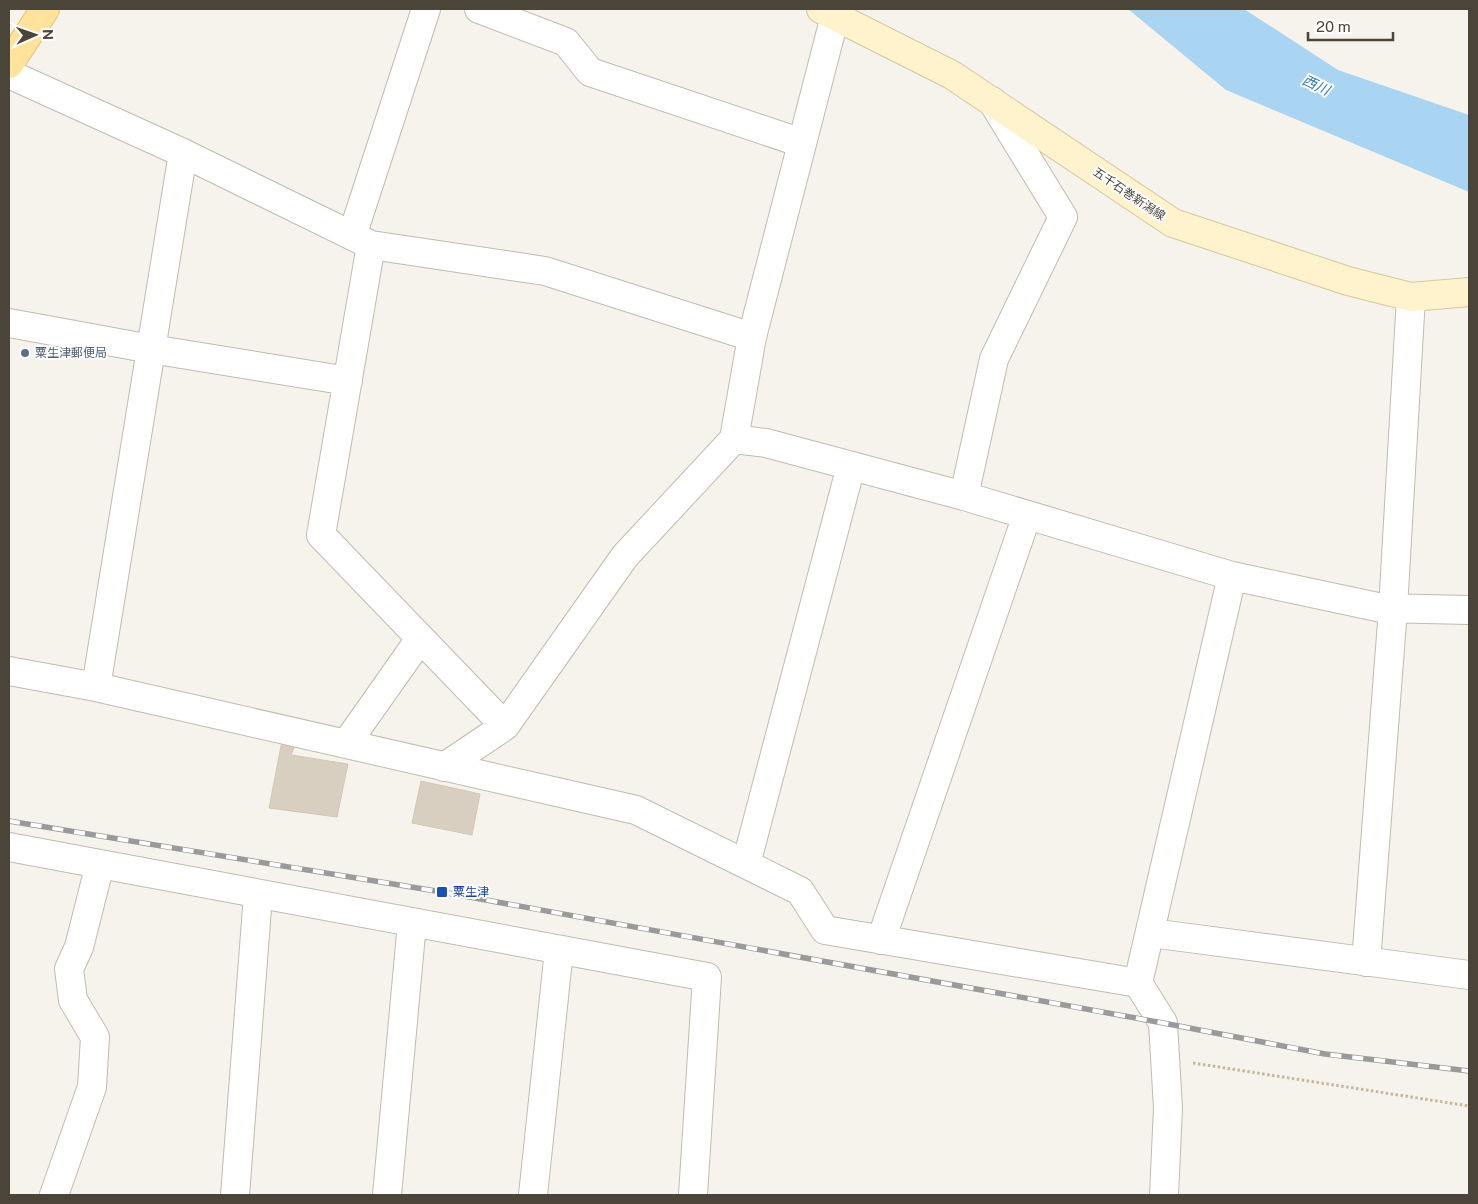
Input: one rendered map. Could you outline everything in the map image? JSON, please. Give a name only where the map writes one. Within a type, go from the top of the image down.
[{"type":"main road","points":[[9,64],[45,9]]},
{"type":"main road","name":"五千石巻新潟線","points":[[828,12],[952,75],[1173,223],[1348,281],[1411,297],[1469,292]]},
{"type":"street","points":[[426,9],[361,240],[348,380],[321,535],[504,726]]},
{"type":"street","points":[[479,9],[566,42],[590,72],[802,143]]},
{"type":"street","points":[[444,767],[504,726],[625,556],[734,439],[752,337],[802,143],[828,12]]},
{"type":"street","points":[[9,74],[183,153],[361,240],[545,271],[752,337]]},
{"type":"street","points":[[964,496],[994,359],[1063,217],[992,101]]},
{"type":"street","points":[[96,687],[183,153]]},
{"type":"street","points":[[1366,962],[1393,608],[1411,297]]},
{"type":"street","points":[[9,323],[151,349],[348,380]]},
{"type":"street","points":[[734,439],[766,443],[964,496],[1232,576],[1382,608],[1469,610]]},
{"type":"street","points":[[746,864],[851,466]]},
{"type":"street","points":[[881,940],[1027,515]]},
{"type":"street","points":[[1164,1195],[1168,1108],[1163,1023],[1138,983],[1232,576]]},
{"type":"street","points":[[346,744],[420,640]]},
{"type":"street","points":[[9,671],[96,687],[636,810],[800,891],[825,930],[1138,983]]},
{"type":"street","points":[[9,847],[707,978],[693,1195]]},
{"type":"street","points":[[54,1195],[92,1087],[95,1037],[73,1000],[69,969],[79,947],[100,864]]},
{"type":"street","points":[[235,1195],[258,895]]},
{"type":"street","points":[[387,1195],[412,923]]},
{"type":"street","points":[[1151,933],[1469,975]]},
{"type":"street","points":[[533,1195],[559,950]]},
{"type":"path","points":[[1165,1058],[1469,1106]]},
{"type":"water","name":"西川","points":[[1128,9],[1244,9],[1338,70],[1469,115],[1469,192],[1226,90]]},
{"type":"building","points":[[282,741],[296,742],[291,755],[348,764],[337,817],[269,808]]},
{"type":"building","points":[[421,781],[480,794],[472,835],[412,823]]},
{"type":"railway","points":[[9,821],[442,892],[1325,1054],[1469,1071]]},
{"type":"place","name":"粟生津郵便局","points":[[25,353]]},
{"type":"place","name":"粟生津","points":[[442,892]]}]
